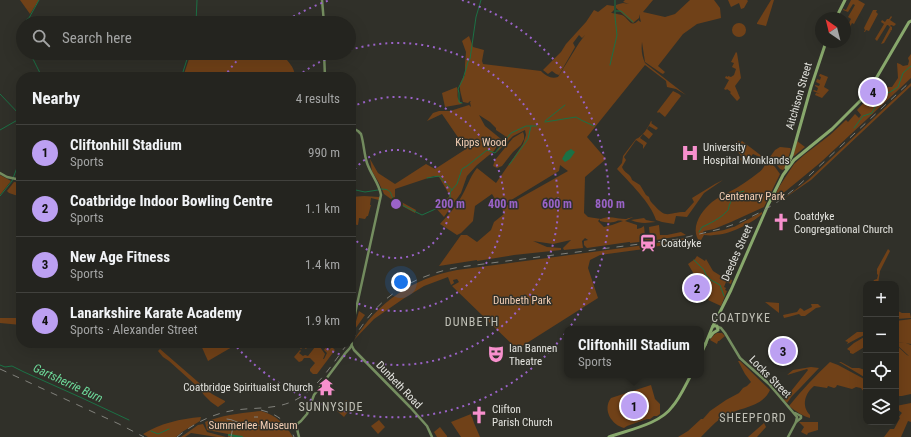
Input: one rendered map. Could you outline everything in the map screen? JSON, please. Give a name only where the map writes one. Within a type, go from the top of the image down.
[{"type":"main road","points":[[322,0],[323,16]]},
{"type":"main road","points":[[839,12],[845,0]]},
{"type":"main road","points":[[783,175],[794,160],[832,129],[867,94],[910,22]]},
{"type":"main road","name":"Aitchison Street","points":[[783,175],[792,155],[811,86],[824,48]]},
{"type":"main road","points":[[324,60],[325,72]]},
{"type":"main road","points":[[356,130],[361,134],[367,164],[382,195],[356,312]]},
{"type":"main road","points":[[792,155],[794,160]]},
{"type":"main road","points":[[0,173],[16,179]]},
{"type":"main road","name":"Deedes Street","points":[[704,349],[715,328],[718,317],[783,175]]},
{"type":"main road","name":"Locks Street","points":[[715,328],[724,332],[740,358],[769,384],[798,417],[788,437]]},
{"type":"main road","points":[[300,437],[296,425],[306,414],[314,395],[348,348]]},
{"type":"main road","name":"Dunbeth Road","points":[[353,348],[427,426],[432,437]]},
{"type":"main road","points":[[609,437],[656,421],[664,416],[675,404],[688,378]]},
{"type":"green space","points":[[20,0],[39,0],[30,14]]},
{"type":"green space","name":"Kipps Wood","points":[[625,0],[653,0],[643,12],[665,17],[675,14],[690,0],[714,0],[720,8],[721,18],[697,24],[683,34],[658,66],[665,72],[663,74],[645,62],[642,42],[642,53],[645,63],[686,95],[676,89],[667,87],[666,81],[645,65],[587,137],[606,159],[585,177],[584,213],[588,217],[601,219],[610,217],[626,219],[633,217],[625,221],[637,225],[637,229],[644,226],[645,236],[648,236],[648,238],[650,237],[649,227],[659,225],[660,235],[681,232],[686,235],[650,241],[629,242],[587,248],[584,245],[584,241],[588,240],[585,238],[582,241],[583,248],[564,250],[563,248],[571,240],[553,244],[533,241],[547,247],[561,248],[561,250],[439,266],[461,235],[467,235],[477,242],[491,230],[494,222],[504,214],[502,208],[568,171],[560,165],[559,171],[500,207],[492,194],[475,206],[473,221],[457,235],[440,224],[458,202],[477,168],[496,183],[523,144],[526,135],[525,130],[513,136],[496,153],[505,136],[496,130],[490,122],[479,115],[485,126],[501,139],[494,151],[477,165],[467,176],[461,193],[444,217],[435,207],[449,197],[449,194],[439,177],[434,176],[395,189],[396,199],[416,210],[415,213],[384,194],[372,171],[370,159],[378,173],[395,184],[426,164],[435,169],[466,149],[442,114],[427,121],[433,113],[439,111],[450,111],[469,105],[471,107],[470,101],[468,103],[463,102],[460,88],[462,79],[465,75],[466,52],[462,41],[469,36],[473,47],[484,50],[482,61],[483,64],[541,71],[549,77],[558,77],[585,35],[582,38],[579,35],[573,43],[575,47],[559,75],[552,71],[548,74],[543,70],[561,52],[594,10],[598,12],[607,5],[614,6],[614,10],[611,13],[622,15],[633,23],[616,8],[616,5],[619,4],[629,4],[623,2]],"holes":[[[639,14],[641,22],[639,20],[633,23],[639,18]],[[600,219],[600,221],[614,222],[623,221],[604,227],[598,221]]]},
{"type":"green space","points":[[728,0],[748,1],[744,8],[741,9],[739,3],[731,7]]},
{"type":"green space","points":[[771,0],[774,0],[766,26],[757,24],[757,23]]},
{"type":"green space","points":[[851,0],[858,0],[865,4],[854,24],[852,23],[851,25],[851,12],[855,5],[853,4],[848,12],[843,9],[846,10]]},
{"type":"green space","points":[[873,10],[877,10],[876,12],[878,14],[869,31],[866,30],[864,32],[864,28]]},
{"type":"green space","points":[[891,16],[892,17],[890,20],[896,24],[894,26],[890,26],[892,27],[892,30],[884,43],[881,44],[890,27],[887,25],[877,41],[875,39],[884,24],[881,22],[882,20],[885,22]]},
{"type":"green space","points":[[736,23],[742,23],[746,27],[746,33],[742,37],[736,37],[732,33],[732,27]]},
{"type":"green space","points":[[736,52],[741,78],[735,86],[740,98],[737,101],[730,93],[731,92],[724,89],[729,80],[725,78],[726,76],[731,77],[734,75],[736,69],[732,67],[734,63],[731,62]]},
{"type":"green space","points":[[911,54],[911,78],[821,162],[772,202],[779,187],[794,164],[846,120],[848,122],[855,114],[859,118],[861,115],[857,110],[869,97],[872,97],[873,95],[877,97],[876,96],[882,88],[879,85],[880,83],[887,87],[892,87],[898,78],[897,63],[903,66],[908,65],[908,58]]},
{"type":"green space","points":[[189,60],[287,60],[294,72],[185,72]]},
{"type":"green space","points":[[818,73],[828,77],[824,87],[829,90],[822,98],[815,95],[816,93],[820,94],[813,91],[817,91],[818,88],[815,85],[819,86],[820,84],[816,82],[817,79],[820,80],[821,77]]},
{"type":"green space","points":[[911,83],[911,86],[811,180],[782,200],[808,180]]},
{"type":"green space","points":[[457,87],[458,98],[462,104],[445,107],[442,93]]},
{"type":"green space","points":[[673,91],[681,96],[665,117],[657,112]]},
{"type":"green space","points":[[651,121],[651,123],[658,128],[656,130],[649,126],[647,129],[653,134],[649,139],[643,134],[640,138],[647,143],[643,149],[643,145],[636,140],[624,157],[626,160],[622,167],[632,180],[640,185],[658,210],[665,214],[685,212],[694,202],[692,198],[723,180],[704,193],[687,217],[676,216],[674,224],[656,220],[645,200],[617,169],[622,163],[623,156],[636,139],[645,132]]},
{"type":"green space","points":[[523,132],[524,139],[521,145],[513,152],[502,166],[497,168],[493,166],[495,160],[513,138]]},
{"type":"green space","points":[[739,141],[740,143],[742,141],[763,157],[763,161],[761,161],[762,158],[753,154],[744,165],[740,159],[742,157],[733,145]]},
{"type":"green space","points":[[797,141],[805,147],[793,156]]},
{"type":"green space","points":[[780,147],[791,149],[783,170],[780,169],[770,157],[775,150]]},
{"type":"green space","name":"Centenary Park","points":[[767,161],[775,167],[780,174],[764,207],[714,229],[704,231],[703,234],[734,227],[762,212],[762,214],[752,222],[732,231],[720,235],[704,235],[700,242],[697,237],[696,226],[700,215],[704,210],[714,201],[740,186],[758,173]]},
{"type":"green space","points":[[0,175],[11,181],[0,195]]},
{"type":"green space","points":[[14,182],[16,182],[16,195],[7,191]]},
{"type":"green space","points":[[356,197],[379,197],[379,200],[371,198],[368,216],[365,219],[359,218],[358,225],[356,225]]},
{"type":"green space","points":[[644,218],[646,220],[656,222],[640,223],[631,220]]},
{"type":"green space","points":[[685,238],[685,241],[683,242],[653,247],[652,244]]},
{"type":"green space","name":"Dunbeth Park","points":[[645,245],[644,249],[600,255],[590,260],[588,268],[598,298],[519,348],[516,348],[452,286],[459,282],[457,279],[453,280],[454,283],[451,285],[448,277],[424,286],[403,299],[374,319],[356,338],[374,314],[398,294],[426,279],[457,270]]},
{"type":"green space","points":[[888,249],[890,251],[880,271],[878,281],[874,281],[877,279],[877,269]]},
{"type":"green space","points":[[697,256],[705,261],[706,259],[713,271],[721,277],[732,280],[731,284],[726,282],[724,287],[727,291],[721,306],[708,300],[710,296],[704,280],[698,281],[688,264]]},
{"type":"green space","points":[[765,302],[779,303],[779,313]]},
{"type":"green space","points":[[811,304],[818,304],[821,307],[816,308],[805,316],[801,316],[799,314],[784,318],[783,315],[797,312],[800,308],[804,311],[812,307]]},
{"type":"green space","points":[[359,311],[365,315],[356,328]]},
{"type":"green space","points":[[899,312],[910,313],[911,318],[899,319]]},
{"type":"green space","points":[[0,318],[16,318],[16,325],[0,323]]},
{"type":"green space","points":[[911,319],[911,344],[899,342],[899,321]]},
{"type":"green space","points":[[857,332],[863,332],[863,336],[847,344],[848,342],[845,341]]},
{"type":"green space","points":[[717,333],[722,333],[725,336],[718,341],[717,344],[710,340]]},
{"type":"green space","points":[[863,338],[863,348],[853,354],[847,349]]},
{"type":"green space","points":[[899,342],[911,345],[911,394],[899,396],[899,348],[909,356],[899,347]]},
{"type":"green space","points":[[202,348],[230,348],[208,361]]},
{"type":"green space","points":[[314,348],[321,348],[325,354],[323,359],[327,353],[324,350],[325,348],[329,350],[333,348],[335,350],[317,374],[313,374],[310,371],[315,363],[310,358],[304,358],[299,362],[294,357],[300,350],[301,351],[299,353],[303,356],[308,356]]},
{"type":"green space","points":[[160,349],[212,394],[225,402],[218,407],[211,402],[199,388],[163,357],[158,351]]},
{"type":"green space","points":[[738,361],[740,361],[770,390],[766,396],[756,404],[724,416],[701,437],[678,437],[703,419],[710,411],[739,393],[751,382]]},
{"type":"green space","points":[[830,362],[863,378],[863,391],[861,388],[856,387],[852,389],[837,385],[834,388],[828,386],[827,388],[814,386],[808,392],[805,400],[810,418],[802,415],[789,406]]},
{"type":"green space","points":[[839,362],[852,368],[863,369],[863,376]]},
{"type":"green space","points":[[811,367],[819,368],[787,403],[784,400],[808,370],[807,369],[787,375],[793,370]]},
{"type":"green space","points":[[651,385],[655,399],[660,404],[660,414],[624,428],[612,420],[608,412],[608,403],[611,398]]},
{"type":"green space","points":[[346,400],[353,405],[344,417],[337,411]]},
{"type":"green space","points":[[911,403],[911,422],[908,421],[901,437],[884,437],[890,429],[894,429],[896,425],[899,425],[899,417],[902,413],[899,410],[899,405]]},
{"type":"green space","name":"Summerlee Museum","points":[[261,411],[280,421],[293,437],[228,437],[228,434],[207,430],[205,422],[232,415]]},
{"type":"green space","points":[[471,414],[480,437],[461,437],[451,422]]},
{"type":"green space","points":[[201,417],[200,421],[176,437],[148,437],[143,434],[171,422]]},
{"type":"green space","points":[[379,420],[385,427],[378,434],[371,426]]},
{"type":"green space","points":[[799,422],[818,422],[818,430],[808,433],[807,435],[801,432],[804,427]]},
{"type":"green space","points":[[764,423],[766,427],[757,437],[748,437]]},
{"type":"green space","points":[[203,424],[207,432],[226,437],[191,433],[185,437],[181,437],[198,425]]},
{"type":"green space","points":[[440,427],[447,437],[437,437],[434,432]]},
{"type":"shaded area","points":[[571,149],[575,152],[570,159],[565,162],[562,159],[566,152]]},
{"type":"waterway","name":"Gartsherrie Burn","points":[[30,16],[39,0]]},
{"type":"waterway","points":[[196,16],[197,0]]},
{"type":"waterway","points":[[462,103],[459,102],[458,89],[470,59],[476,17],[481,0]]},
{"type":"waterway","points":[[610,65],[617,35],[615,0]]},
{"type":"waterway","points":[[616,11],[621,11],[633,22]]},
{"type":"waterway","name":"Gartsherrie Burn","points":[[34,60],[40,72]]},
{"type":"waterway","points":[[183,72],[187,60]]},
{"type":"waterway","points":[[854,128],[863,116],[872,113],[882,95],[898,87],[903,73],[911,66]]},
{"type":"waterway","points":[[0,94],[16,111]]},
{"type":"waterway","points":[[545,121],[565,105]]},
{"type":"waterway","points":[[545,122],[576,117],[594,126]]},
{"type":"waterway","points":[[0,130],[16,121]]},
{"type":"waterway","points":[[381,189],[390,191],[395,201],[422,215],[440,207],[450,198],[450,192],[457,184],[462,169],[487,150],[495,153],[511,133],[526,126],[537,126]]},
{"type":"waterway","points":[[509,165],[528,139],[531,126]]},
{"type":"waterway","name":"Gartsherrie Burn","points":[[0,196],[12,181],[16,170]]},
{"type":"waterway","points":[[427,178],[439,176],[452,190]]},
{"type":"waterway","points":[[356,190],[365,192],[378,190]]},
{"type":"waterway","points":[[699,232],[702,227],[715,221],[724,214],[728,210],[734,196],[737,193],[744,191]]},
{"type":"waterway","points":[[694,260],[711,280],[720,285],[724,296]]},
{"type":"waterway","name":"Gartsherrie Burn","points":[[0,365],[5,367],[12,366],[129,420]]},
{"type":"waterway","name":"Gartsherrie Burn","points":[[151,431],[158,434],[169,429]]},
{"type":"waterway","name":"Gartsherrie Burn","points":[[229,435],[242,437]]},
{"type":"tram line","points":[[227,419],[242,423]]},
{"type":"tram line","points":[[231,437],[234,427],[242,423],[262,426],[275,425]]},
{"type":"railway","points":[[356,334],[371,314],[390,296],[411,283],[435,273],[460,267],[679,239],[738,223],[763,211],[782,199],[798,186],[911,81]]},
{"type":"railway","points":[[177,437],[190,427],[212,416],[228,411],[284,405],[299,398],[307,393],[320,380],[344,348]]},
{"type":"railway","points":[[0,369],[144,437]]},
{"type":"railway","points":[[261,410],[281,419],[289,427],[294,437]]},
{"type":"place","name":"Lanarkshire Karate Academy","points":[[873,92]]},
{"type":"place","name":"University Hospital Monklands","points":[[690,153]]},
{"type":"place","name":"Coatdyke Congregational Church","points":[[781,222]]},
{"type":"place","name":"Coatdyke","points":[[648,243]]},
{"type":"place","name":"Coatbridge Indoor Bowling Centre","points":[[697,288]]},
{"type":"place","name":"New Age Fitness","points":[[783,351]]},
{"type":"place","name":"Ian Bannen Theatre","points":[[496,354]]},
{"type":"place","name":"Coatbridge Spiritualist Church","points":[[326,387]]},
{"type":"place","name":"Cliftonhill Stadium","points":[[634,406]]},
{"type":"place","name":"Clifton Parish Church","points":[[479,415]]},
{"type":"district","name":"COATDYKE","points":[[741,318]]},
{"type":"district","name":"DUNBETH","points":[[472,322]]},
{"type":"district","name":"SUNNYSIDE","points":[[331,407]]},
{"type":"district","name":"SHEEPFORD","points":[[753,418]]}]
